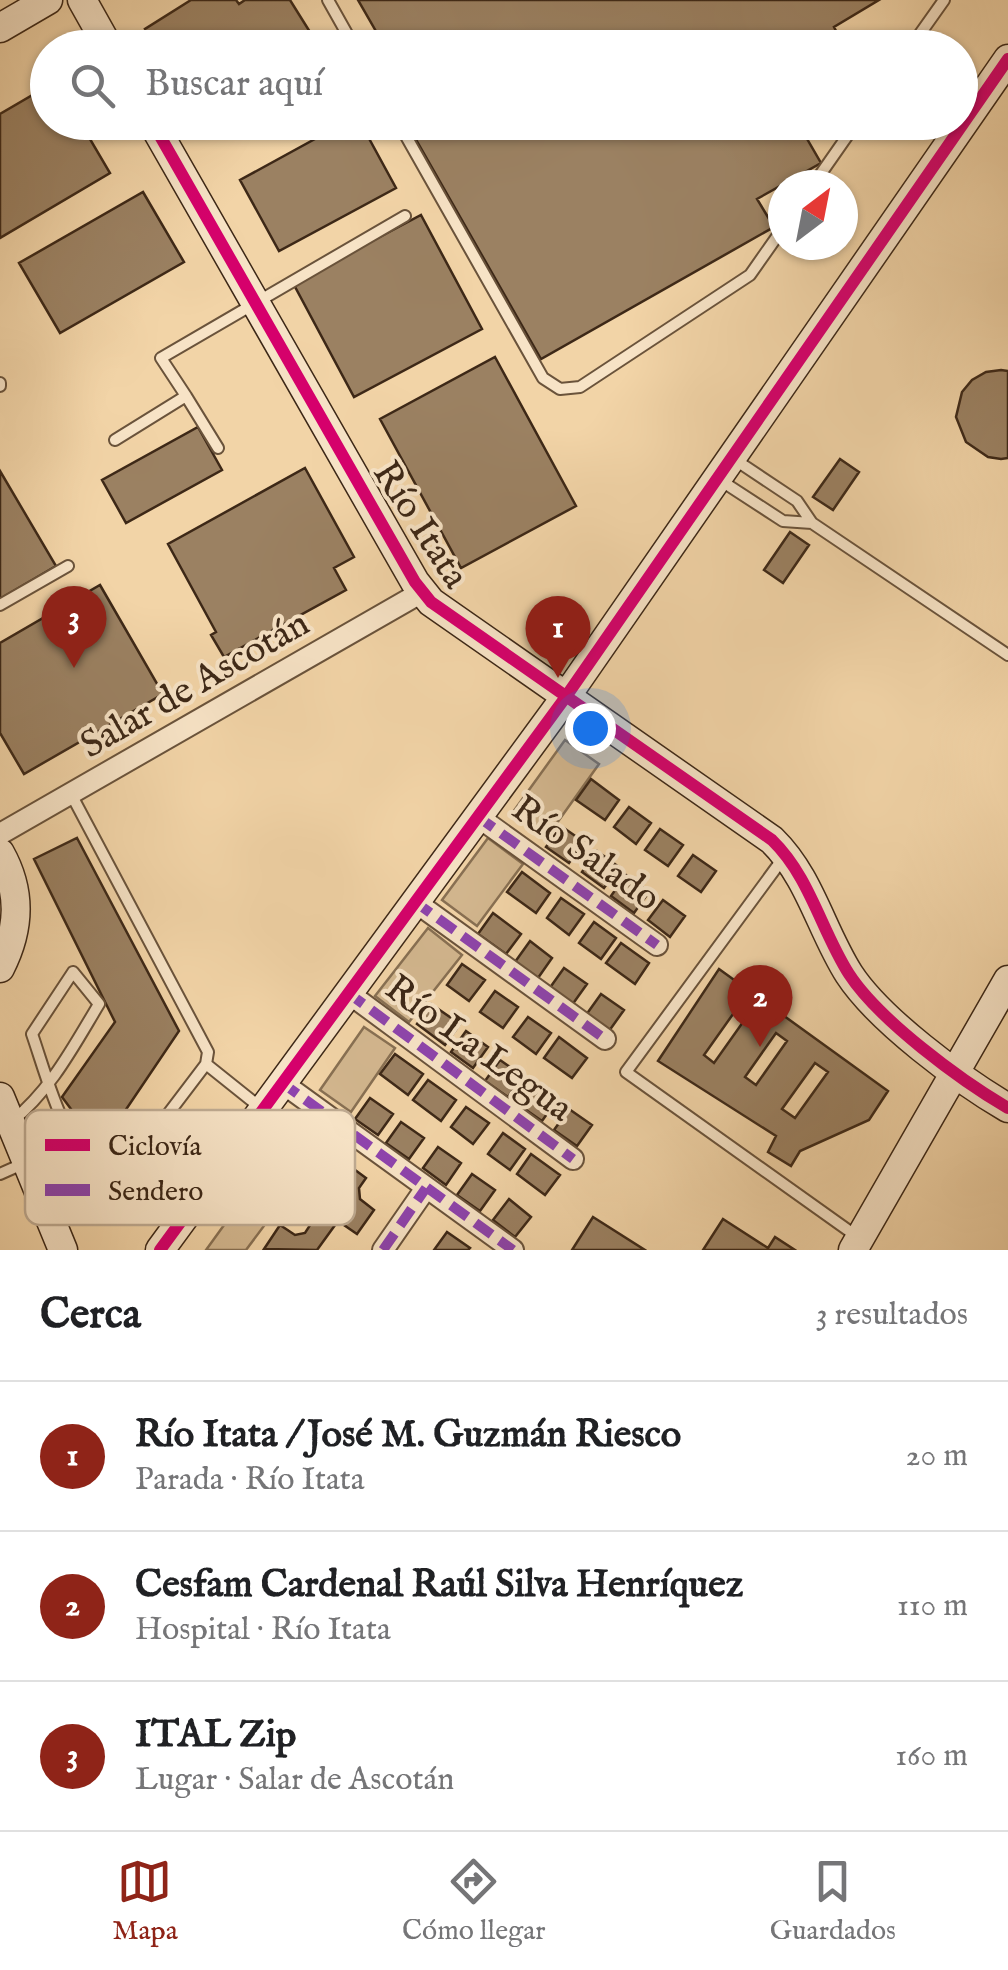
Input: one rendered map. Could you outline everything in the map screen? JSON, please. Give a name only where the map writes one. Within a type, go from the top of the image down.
[{"type":"street","points":[[0,28],[48,0]]},
{"type":"street","points":[[82,0],[99,30]]},
{"type":"street","points":[[978,102],[1008,59]]},
{"type":"street","name":"Río Itata","points":[[162,140],[422,592],[440,612],[754,826],[786,854],[837,953],[867,998],[954,1071],[1008,1108]]},
{"type":"street","points":[[262,1108],[564,698],[952,140]]},
{"type":"street","name":"Salar de Ascotán","points":[[0,834],[422,592]]},
{"type":"street","name":"Río Salado","points":[[477,816],[658,945]]},
{"type":"street","points":[[0,853],[15,887],[17,906],[14,934],[0,968]]},
{"type":"street","points":[[414,902],[606,1039]]},
{"type":"street","points":[[857,1244],[1008,980]]},
{"type":"street","name":"Río La Legua","points":[[346,992],[572,1159]]},
{"type":"street","points":[[281,1082],[319,1110]]},
{"type":"street","points":[[5,1110],[25,1157]]},
{"type":"street","points":[[355,1136],[513,1250]]},
{"type":"street","points":[[383,1250],[426,1188]]},
{"type":"street","points":[[52,1225],[62,1250]]},
{"type":"street","points":[[160,1250],[178,1225]]},
{"type":"lane","points":[[328,0],[345,30]]},
{"type":"lane","points":[[923,30],[944,0]]},
{"type":"lane","points":[[408,140],[543,378],[560,389],[580,387],[750,275],[768,249]]},
{"type":"lane","points":[[823,170],[844,140]]},
{"type":"lane","points":[[218,448],[161,358],[405,216]]},
{"type":"lane","points":[[115,440],[186,396]]},
{"type":"lane","points":[[724,468],[783,521],[812,523]]},
{"type":"lane","points":[[724,468],[797,501],[812,523],[1008,655]]},
{"type":"lane","points":[[0,605],[68,566]]},
{"type":"lane","points":[[71,794],[207,1058],[262,1108]]},
{"type":"lane","points":[[786,854],[626,1072],[857,1244]]},
{"type":"lane","points":[[5,1110],[32,1106],[50,1084],[99,1004],[74,972],[32,1034],[50,1084],[61,1110]]},
{"type":"lane","points":[[169,1110],[207,1058]]},
{"type":"lane","points":[[0,1174],[25,1163]]},
{"type":"shaded area","points":[[565,740],[599,764],[547,837],[513,812]]},
{"type":"shaded area","points":[[488,838],[523,864],[477,926],[442,900]]},
{"type":"shaded area","points":[[428,928],[462,955],[409,1022],[375,996]]},
{"type":"shaded area","points":[[364,1027],[395,1048],[352,1110],[320,1090]]},
{"type":"shaded area","points":[[224,1225],[265,1225],[246,1250],[206,1250]]},
{"type":"building","points":[[191,0],[236,0],[239,4],[245,0],[290,0],[309,30],[146,30]]},
{"type":"building","points":[[358,0],[879,0],[834,27],[836,30],[375,30]]},
{"type":"building","points":[[30,96],[30,140],[91,140],[110,173],[0,238],[0,114]]},
{"type":"building","points":[[313,140],[370,140],[396,188],[279,251],[240,180]]},
{"type":"building","points":[[416,140],[808,140],[821,163],[809,170],[768,170],[768,193],[757,199],[768,217],[768,230],[541,359]]},
{"type":"building","points":[[143,192],[184,262],[60,333],[19,263]]},
{"type":"building","points":[[421,215],[482,329],[354,397],[293,283]]},
{"type":"building","points":[[495,357],[576,506],[461,568],[380,419]]},
{"type":"building","points":[[1008,371],[1008,458],[1001,459],[988,457],[966,442],[956,417],[962,392],[972,380]]},
{"type":"building","points":[[198,427],[222,470],[126,523],[102,480]]},
{"type":"building","points":[[840,459],[859,472],[833,510],[813,497]]},
{"type":"building","points":[[305,468],[354,557],[334,568],[346,590],[224,657],[211,635],[216,632],[168,544]]},
{"type":"building","points":[[0,471],[56,566],[0,599]]},
{"type":"building","points":[[790,532],[809,545],[783,583],[764,570]]},
{"type":"building","points":[[100,585],[163,694],[24,774],[0,733],[0,643]]},
{"type":"building","points":[[591,779],[619,800],[605,820],[576,800]]},
{"type":"building","points":[[629,807],[651,823],[636,844],[614,827]]},
{"type":"building","points":[[561,826],[584,842],[569,863],[546,847]]},
{"type":"building","points":[[660,829],[683,845],[668,866],[645,850]]},
{"type":"building","points":[[77,838],[179,1031],[126,1110],[72,1110],[62,1097],[115,1022],[34,859]]},
{"type":"building","points":[[597,851],[619,867],[604,888],[582,872]]},
{"type":"building","points":[[693,855],[716,871],[701,892],[678,876]]},
{"type":"building","points":[[522,872],[550,893],[536,913],[507,892]]},
{"type":"building","points":[[626,875],[649,892],[634,913],[611,896]]},
{"type":"building","points":[[561,898],[584,914],[569,935],[547,918]]},
{"type":"building","points":[[663,900],[685,916],[670,937],[648,920]]},
{"type":"building","points":[[493,913],[521,934],[506,954],[478,934]]},
{"type":"building","points":[[594,922],[616,938],[601,959],[579,943]]},
{"type":"building","points":[[530,941],[552,958],[538,978],[515,962]]},
{"type":"building","points":[[621,943],[649,963],[635,984],[606,963]]},
{"type":"building","points":[[462,964],[485,980],[469,1001],[447,985]]},
{"type":"building","points":[[564,968],[587,984],[572,1005],[549,989]]},
{"type":"building","points":[[719,969],[888,1091],[869,1120],[800,1151],[791,1166],[768,1152],[776,1136],[658,1061]],"holes":[[[738,1007],[748,1015],[714,1063],[704,1055]],[[776,1033],[787,1041],[756,1085],[745,1077]],[[815,1063],[828,1072],[795,1118],[782,1109]]]},
{"type":"building","points":[[495,991],[518,1007],[503,1028],[480,1012]]},
{"type":"building","points":[[601,994],[624,1010],[609,1031],[586,1015]]},
{"type":"building","points":[[431,1004],[460,1024],[445,1045],[417,1024]]},
{"type":"building","points":[[528,1017],[551,1033],[536,1054],[513,1037]]},
{"type":"building","points":[[466,1031],[488,1047],[473,1068],[451,1052]]},
{"type":"building","points":[[559,1037],[587,1058],[572,1078],[544,1058]]},
{"type":"building","points":[[395,1054],[423,1074],[408,1095],[380,1074]]},
{"type":"building","points":[[500,1060],[523,1076],[508,1097],[485,1081]]},
{"type":"building","points":[[428,1080],[456,1100],[441,1121],[413,1100]]},
{"type":"building","points":[[534,1084],[556,1101],[542,1121],[519,1105]]},
{"type":"building","points":[[370,1098],[393,1114],[378,1135],[355,1119]]},
{"type":"building","points":[[466,1107],[489,1123],[473,1144],[451,1127]]},
{"type":"building","points":[[569,1109],[592,1125],[577,1146],[554,1130]]},
{"type":"building","points":[[401,1122],[424,1138],[409,1159],[386,1143]]},
{"type":"building","points":[[503,1133],[525,1149],[510,1170],[488,1154]]},
{"type":"building","points":[[438,1147],[461,1163],[446,1185],[423,1168]]},
{"type":"building","points":[[531,1154],[560,1175],[545,1195],[517,1174]]},
{"type":"building","points":[[355,1170],[366,1178],[359,1188],[360,1199],[374,1210],[357,1234],[344,1225],[355,1225]]},
{"type":"building","points":[[472,1174],[495,1190],[480,1211],[457,1195]]},
{"type":"building","points":[[509,1199],[531,1217],[515,1237],[493,1220]]},
{"type":"building","points":[[593,1217],[645,1250],[572,1250]]},
{"type":"building","points":[[723,1219],[768,1248],[775,1237],[795,1250],[703,1250]]},
{"type":"building","points":[[280,1225],[295,1235],[305,1233],[310,1225],[335,1225],[317,1250],[264,1249]]},
{"type":"building","points":[[447,1232],[470,1248],[434,1250]]},
{"type":"marked path","points":[[477,816],[657,945]]},
{"type":"marked path","points":[[414,901],[605,1039]]},
{"type":"marked path","points":[[347,992],[573,1159]]},
{"type":"marked path","points":[[281,1082],[320,1110]]},
{"type":"marked path","points":[[355,1136],[513,1250]]},
{"type":"marked path","points":[[383,1250],[426,1188]]},
{"type":"cycle path","points":[[978,102],[1008,59]]},
{"type":"cycle path","points":[[162,140],[415,582],[431,602],[772,840],[796,870],[839,957],[862,992],[922,1048],[1008,1108]]},
{"type":"cycle path","points":[[263,1110],[565,698],[952,140]]},
{"type":"cycle path","points":[[160,1250],[178,1225]]},
{"type":"place","name":"ITAL Zip","points":[[74,668]]},
{"type":"place","name":"Río Itata / José M. Guzmán Riesco","points":[[558,678]]},
{"type":"place","name":"Cesfam Cardenal Raúl Silva Henríquez","points":[[760,1047]]}]
